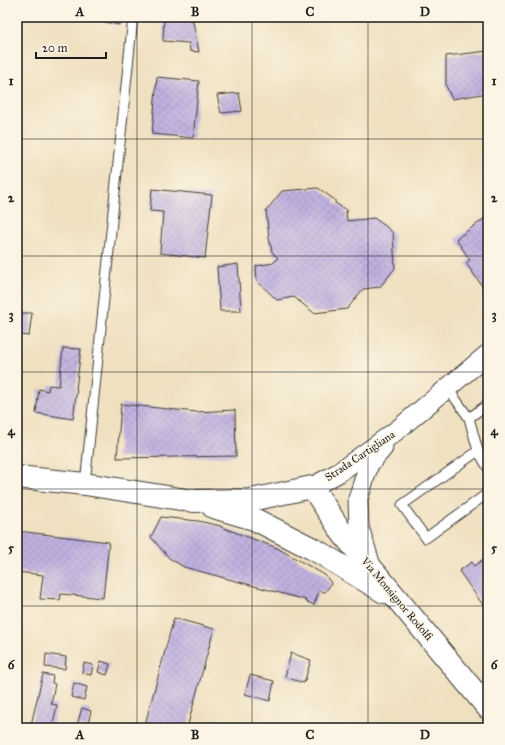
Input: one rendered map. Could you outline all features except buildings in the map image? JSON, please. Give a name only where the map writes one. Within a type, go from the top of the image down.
[{"type":"street","name":"Strada Cartigliana","points":[[17,477],[85,484],[193,501],[251,500],[312,487],[338,473],[396,431],[488,354]]},
{"type":"street","points":[[373,570],[359,527],[358,499],[370,464],[396,431]]},
{"type":"street","name":"Via Monsignor Rodolfi","points":[[312,487],[343,534],[488,708]]},
{"type":"street","points":[[193,501],[254,519],[317,551],[398,601]]},
{"type":"lane","points":[[85,484],[133,17]]},
{"type":"lane","points":[[447,387],[469,418],[478,451],[488,468]]},
{"type":"lane","points":[[469,418],[488,404]]},
{"type":"lane","points":[[478,451],[402,505],[426,538],[488,494]]}]
